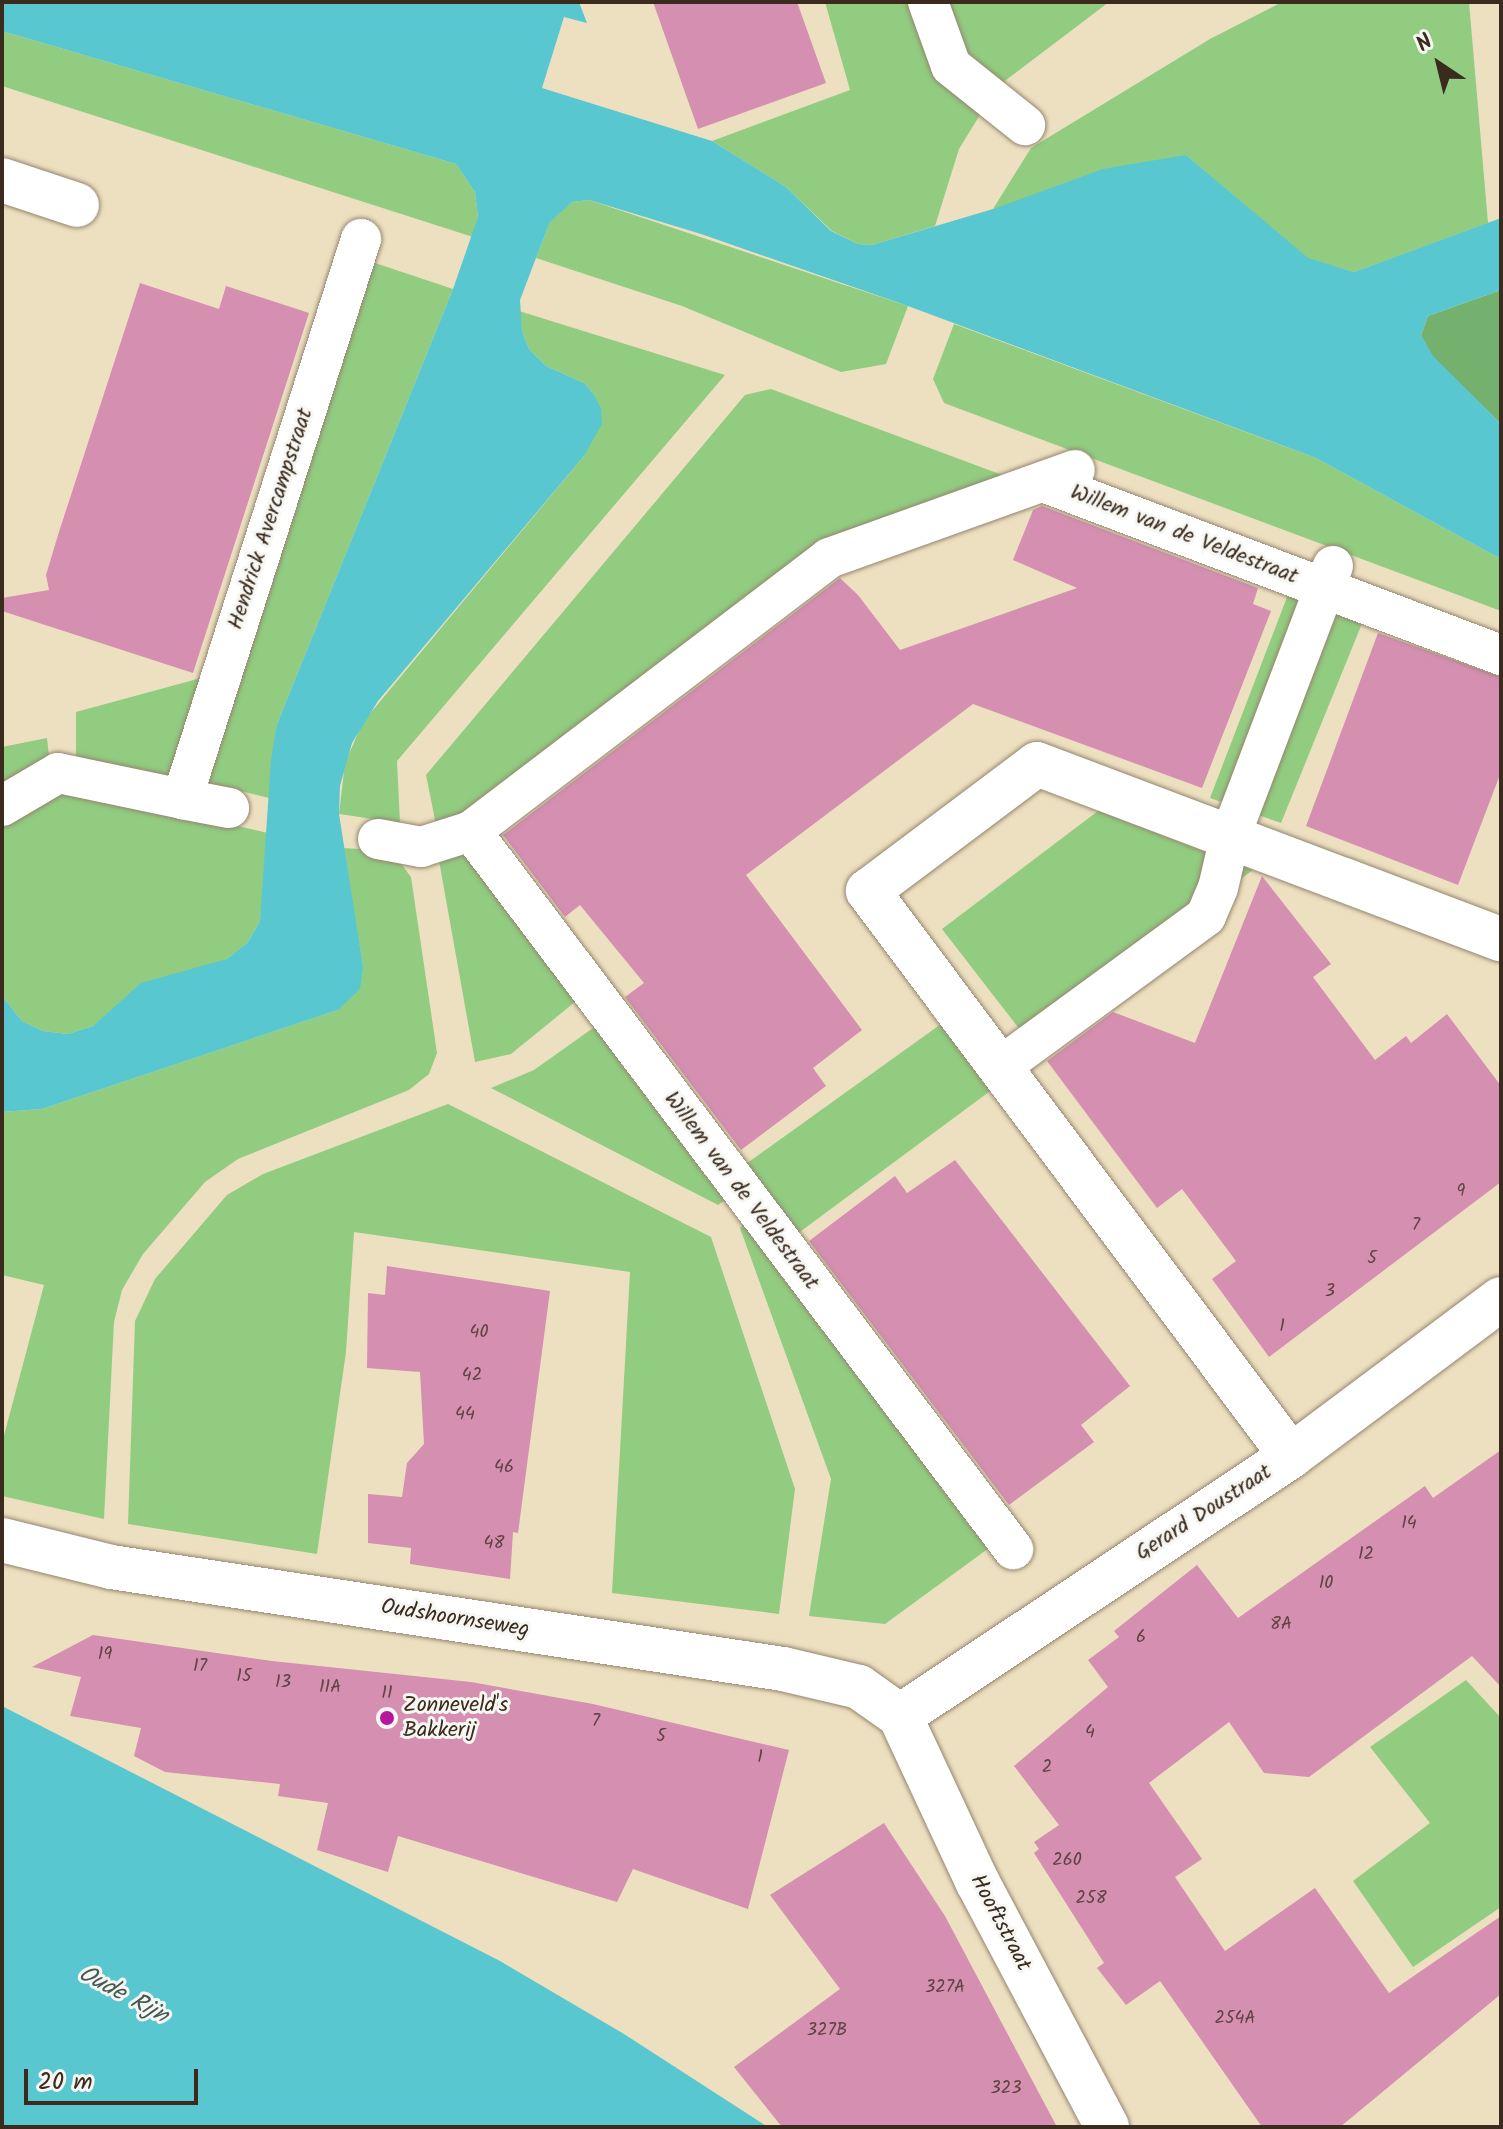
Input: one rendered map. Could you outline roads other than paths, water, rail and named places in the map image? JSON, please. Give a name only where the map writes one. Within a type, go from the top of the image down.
[{"type":"street","points":[[928,2],[951,66],[1025,125]]},
{"type":"street","points":[[2,180],[77,205]]},
{"type":"street","name":"Hendrick Avercampstraat","points":[[182,799],[361,239]]},
{"type":"street","name":"Willem van de Veldestraat","points":[[378,839],[421,847],[471,831],[829,558],[1059,476],[1329,577],[1501,655]]},
{"type":"street","name":"Willem van de Veldestraat","points":[[1000,1067],[1206,916],[1218,888],[1230,837],[1329,577]]},
{"type":"street","points":[[1291,1456],[868,891],[1037,764],[1501,939]]},
{"type":"street","points":[[2,806],[58,773],[229,808]]},
{"type":"street","name":"Willem van de Veldestraat","points":[[471,831],[1013,1549]]},
{"type":"street","name":"Gerard Doustraat","points":[[900,1716],[1291,1456],[1501,1299]]},
{"type":"street","name":"Oudshoornseweg","points":[[2,1540],[111,1567],[783,1669],[859,1687],[900,1716]]},
{"type":"street","name":"Hooftstraat","points":[[900,1716],[978,1883],[1107,2127]]},
{"type":"water","points":[[2,2],[579,2],[587,23],[564,17],[542,88],[712,141],[786,187],[831,231],[858,244],[872,245],[993,209],[1103,169],[1186,155],[1308,258],[1354,272],[1501,218],[1501,290],[1428,316],[1421,335],[1433,356],[1501,424],[1501,559],[1316,458],[908,306],[701,234],[589,200],[572,202],[550,222],[536,258],[520,300],[522,331],[529,349],[546,366],[584,383],[592,392],[601,408],[602,424],[584,456],[378,701],[352,743],[340,786],[339,814],[363,966],[360,989],[338,1010],[42,1109],[2,1112],[2,996],[22,1021],[43,1031],[68,1034],[93,1026],[141,983],[227,959],[248,942],[260,921],[271,760],[277,724],[453,289],[478,217],[475,192],[456,164],[2,31]]},
{"type":"water","name":"Oude Rijn","points":[[2,1706],[500,1961],[624,2034],[768,2127],[2,2127]]},
{"type":"place","name":"Zonneveld's Bakkerij","points":[[387,1718]]}]
